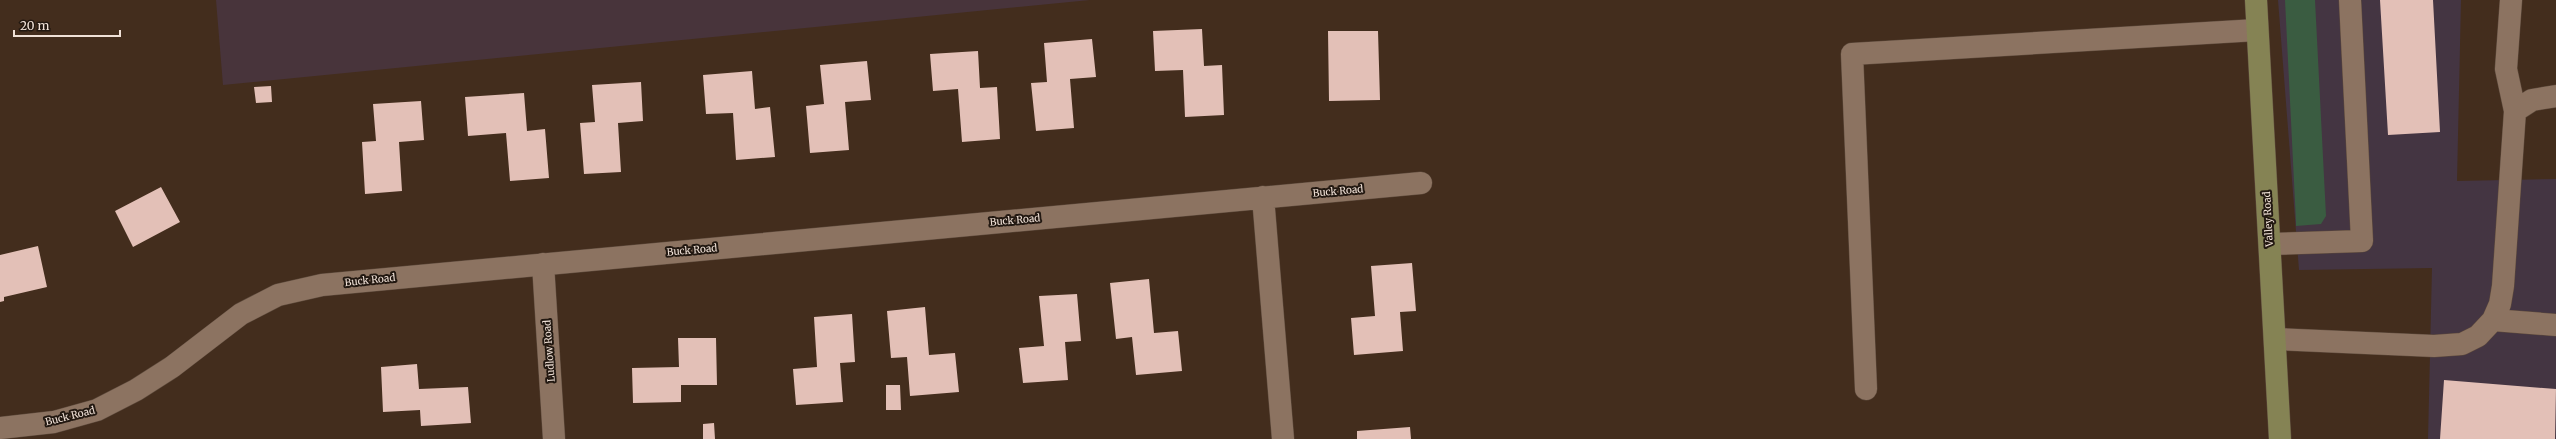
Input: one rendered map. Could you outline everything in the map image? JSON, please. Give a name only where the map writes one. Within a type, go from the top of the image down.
[{"type":"main road","name":"Valley Road","points":[[2256,0],[2280,439]]},
{"type":"street","points":[[2270,244],[2362,241],[2350,0]]},
{"type":"street","points":[[2275,339],[2434,346],[2462,344],[2478,336],[2494,320],[2500,304],[2503,286],[2515,111],[2506,68],[2511,0]]},
{"type":"street","points":[[1866,388],[1852,54],[2258,30]]},
{"type":"street","points":[[2515,111],[2532,100],[2556,96]]},
{"type":"street","name":"Buck Road","points":[[0,428],[54,422],[97,410],[136,390],[172,367],[241,314],[278,295],[344,283],[1421,183]]},
{"type":"street","points":[[1263,197],[1283,439]]},
{"type":"street","name":"Ludlow Road","points":[[543,264],[554,439]]},
{"type":"street","points":[[2494,320],[2556,325]]},
{"type":"shaded area","points":[[216,0],[1090,0],[223,85]]},
{"type":"shaded area","points":[[2278,0],[2461,0],[2457,181],[2556,179],[2556,439],[2428,439],[2432,268],[2299,270]]},
{"type":"green space","points":[[2285,0],[2315,0],[2326,216],[2321,224],[2296,226]]},
{"type":"building","points":[[2380,0],[2433,0],[2440,132],[2388,135]]},
{"type":"building","points":[[1202,29],[1204,66],[1222,65],[1224,115],[1185,117],[1183,70],[1155,71],[1153,31]]},
{"type":"building","points":[[1328,31],[1378,31],[1380,100],[1329,101]]},
{"type":"building","points":[[1092,39],[1096,77],[1070,79],[1074,128],[1036,131],[1031,83],[1047,82],[1044,43]]},
{"type":"building","points":[[978,51],[980,88],[997,87],[1000,139],[962,142],[958,89],[933,91],[930,54]]},
{"type":"building","points":[[867,61],[871,100],[845,102],[849,150],[810,153],[806,106],[824,104],[820,65]]},
{"type":"building","points":[[752,71],[755,109],[770,107],[775,157],[736,160],[733,113],[706,114],[703,75]]},
{"type":"building","points":[[641,82],[643,121],[618,123],[621,172],[584,174],[580,123],[595,122],[592,85]]},
{"type":"building","points":[[271,86],[272,102],[256,103],[254,87]]},
{"type":"building","points":[[524,93],[527,131],[545,129],[549,178],[510,181],[506,133],[468,136],[465,97]]},
{"type":"building","points":[[421,101],[424,140],[399,142],[402,191],[365,194],[362,142],[376,141],[373,104]]},
{"type":"building","points":[[161,187],[180,222],[133,247],[115,211]]},
{"type":"building","points":[[38,246],[47,287],[4,297],[4,301],[0,302],[0,255]]},
{"type":"building","points":[[1412,263],[1416,311],[1400,312],[1403,351],[1354,355],[1351,318],[1375,316],[1371,266]]},
{"type":"building","points":[[1149,279],[1154,333],[1178,331],[1182,371],[1136,375],[1132,337],[1116,339],[1110,283]]},
{"type":"building","points":[[1077,294],[1081,341],[1065,342],[1068,380],[1023,383],[1019,348],[1044,346],[1039,296]]},
{"type":"building","points":[[925,307],[929,355],[955,353],[959,392],[910,396],[907,357],[891,358],[887,311]]},
{"type":"building","points":[[852,314],[855,362],[840,363],[843,402],[796,405],[793,369],[817,367],[814,317]]},
{"type":"building","points":[[678,338],[716,338],[717,385],[681,385],[681,402],[633,403],[632,368],[679,367]]},
{"type":"building","points":[[417,364],[419,389],[468,387],[471,423],[421,426],[420,410],[383,412],[381,367]]},
{"type":"building","points":[[2444,380],[2556,389],[2555,439],[2440,439]]},
{"type":"building","points":[[886,385],[900,385],[901,410],[886,410]]},
{"type":"building","points":[[714,423],[715,439],[703,439],[703,424]]},
{"type":"building","points":[[1410,427],[1411,439],[1357,439],[1357,431]]}]
